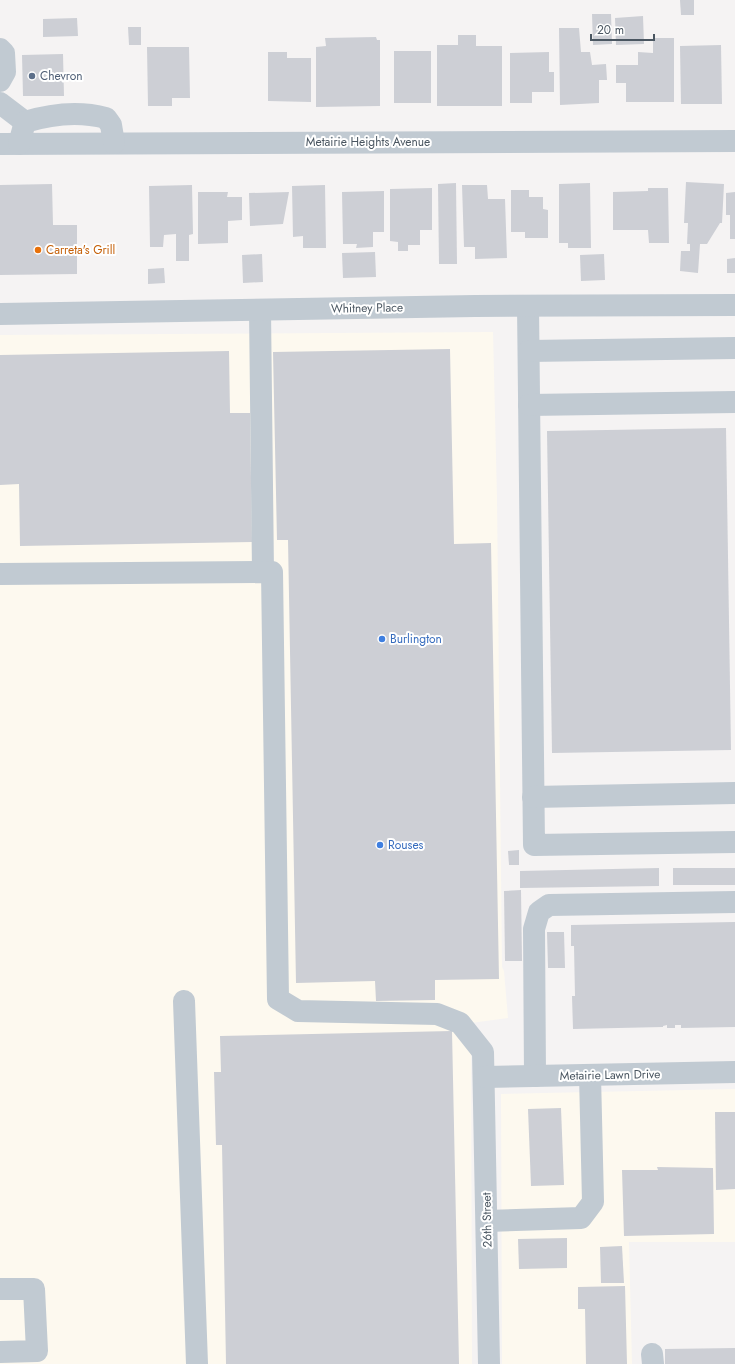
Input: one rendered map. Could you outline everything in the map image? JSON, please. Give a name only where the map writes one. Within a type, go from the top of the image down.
[{"type":"street","points":[[0,49],[4,53],[5,72],[0,81]]},
{"type":"street","points":[[0,103],[25,122]]},
{"type":"street","points":[[10,144],[25,122],[41,117],[90,114],[106,118],[111,125],[114,143]]},
{"type":"street","name":"Metairie Heights Avenue","points":[[10,144],[735,141]]},
{"type":"street","name":"Whitney Place","points":[[0,314],[528,306],[735,305]]},
{"type":"street","points":[[528,306],[534,845],[735,842]]},
{"type":"street","points":[[0,574],[263,572],[260,310]]},
{"type":"street","points":[[529,351],[735,348]]},
{"type":"street","points":[[529,404],[735,402]]},
{"type":"street","name":"26th Street","points":[[263,572],[272,572],[278,999],[298,1011],[437,1014],[460,1024],[483,1052],[489,1364]]},
{"type":"street","points":[[533,797],[735,792]]},
{"type":"street","points":[[535,1076],[534,928],[539,912],[549,906],[735,902]]},
{"type":"street","points":[[184,1001],[197,1364]]},
{"type":"street","name":"Metairie Lawn Drive","points":[[484,1077],[735,1072]]},
{"type":"street","points":[[487,1221],[581,1218],[593,1202],[590,1075]]},
{"type":"street","points":[[0,1289],[34,1289],[37,1351],[0,1352]]},
{"type":"shaded area","points":[[493,332],[497,498],[502,967],[504,971],[508,1018],[471,1023],[472,1364],[0,1364],[0,335]]},
{"type":"shaded area","points":[[735,1089],[735,1242],[629,1242],[632,1364],[502,1364],[501,1094]]},
{"type":"building","points":[[680,0],[694,0],[694,15],[681,15]]},
{"type":"building","points":[[592,14],[611,14],[612,44],[593,45]]},
{"type":"building","points":[[643,16],[644,44],[616,45],[615,18]]},
{"type":"building","points":[[77,18],[78,36],[43,37],[43,19]]},
{"type":"building","points":[[128,27],[141,27],[141,45],[129,45]]},
{"type":"building","points":[[559,28],[579,28],[581,52],[590,52],[592,65],[606,64],[607,80],[599,80],[599,103],[560,105]]},
{"type":"building","points":[[458,35],[476,35],[476,46],[502,46],[502,106],[437,106],[437,45],[458,45]]},
{"type":"building","points":[[376,37],[377,40],[380,40],[380,106],[316,107],[316,47],[326,46],[325,38]]},
{"type":"building","points":[[653,38],[674,38],[674,102],[626,102],[626,83],[616,83],[616,65],[638,65],[638,52],[653,53]]},
{"type":"building","points":[[721,45],[722,104],[681,104],[680,46]]},
{"type":"building","points":[[147,47],[189,47],[190,98],[172,98],[172,106],[148,106]]},
{"type":"building","points":[[394,51],[431,51],[431,103],[394,103]]},
{"type":"building","points":[[268,52],[287,52],[287,58],[311,58],[311,102],[268,101]]},
{"type":"building","points":[[549,52],[549,72],[554,72],[554,92],[532,92],[532,103],[510,103],[510,53]]},
{"type":"building","points":[[63,54],[64,96],[23,96],[22,55]]},
{"type":"building","points":[[686,182],[724,184],[722,223],[720,223],[707,244],[700,244],[698,273],[680,271],[681,251],[690,251],[690,244],[687,244],[688,223],[684,223]]},
{"type":"building","points":[[456,183],[457,264],[439,264],[438,184]]},
{"type":"building","points":[[590,183],[591,248],[568,248],[568,243],[559,243],[559,184]]},
{"type":"building","name":"Carreta's Grill","points":[[52,184],[53,225],[77,225],[77,274],[0,275],[0,185]]},
{"type":"building","points":[[192,185],[193,234],[189,235],[189,261],[176,261],[176,234],[164,235],[163,247],[150,247],[149,186]]},
{"type":"building","points":[[325,185],[326,248],[303,248],[303,236],[293,237],[292,186]]},
{"type":"building","points":[[462,185],[487,185],[488,199],[505,199],[507,258],[475,259],[475,247],[464,247]]},
{"type":"building","points":[[432,188],[432,230],[420,230],[420,245],[408,245],[408,251],[398,251],[398,242],[390,241],[390,189]]},
{"type":"building","points":[[648,188],[668,188],[669,243],[649,243],[648,230],[613,230],[613,192],[648,191]]},
{"type":"building","points":[[511,190],[529,190],[529,197],[543,197],[543,209],[548,210],[548,238],[525,238],[525,232],[511,232]]},
{"type":"building","points":[[384,191],[384,232],[373,232],[373,247],[356,248],[357,244],[343,244],[342,192]]},
{"type":"building","points":[[198,192],[228,192],[227,197],[242,197],[242,220],[228,221],[228,243],[198,244]]},
{"type":"building","points":[[289,192],[283,224],[250,226],[249,193]]},
{"type":"building","points":[[735,192],[735,239],[730,239],[730,215],[726,215],[726,193]]},
{"type":"building","points":[[375,252],[376,277],[343,278],[342,253]]},
{"type":"building","points":[[262,254],[263,282],[243,283],[242,255]]},
{"type":"building","points":[[604,254],[605,280],[581,281],[580,255]]},
{"type":"building","points":[[735,258],[735,273],[727,273],[727,259]]},
{"type":"building","points":[[164,268],[165,283],[148,284],[148,269]]},
{"type":"building","points":[[450,349],[454,544],[491,543],[499,979],[435,980],[435,1000],[376,1001],[375,981],[296,983],[288,540],[277,540],[273,352]]},
{"type":"building","points":[[229,351],[230,413],[250,413],[252,542],[20,546],[19,484],[0,485],[0,355]]},
{"type":"building","points":[[726,428],[731,750],[552,753],[547,431]]},
{"type":"building","points":[[519,850],[519,865],[509,865],[508,851]]},
{"type":"building","points":[[659,868],[659,886],[520,888],[520,871]]},
{"type":"building","points":[[673,868],[735,868],[735,885],[673,885]]},
{"type":"building","points":[[521,890],[522,961],[505,961],[504,891]]},
{"type":"building","points":[[735,922],[735,1027],[681,1028],[681,1025],[675,1025],[675,1028],[667,1028],[667,1025],[663,1027],[573,1029],[572,996],[575,996],[574,946],[571,946],[571,925]]},
{"type":"building","points":[[547,932],[564,932],[565,968],[548,968]]},
{"type":"building","points":[[452,1031],[459,1364],[226,1364],[222,1145],[216,1145],[214,1072],[221,1072],[220,1036]]},
{"type":"building","points":[[561,1108],[564,1185],[531,1186],[528,1109]]},
{"type":"building","points":[[715,1112],[735,1112],[735,1189],[716,1190]]},
{"type":"building","points":[[657,1167],[713,1168],[714,1234],[624,1236],[622,1170],[658,1170]]},
{"type":"building","points":[[567,1238],[567,1268],[519,1269],[518,1239]]},
{"type":"building","points":[[622,1246],[624,1283],[601,1283],[600,1247]]},
{"type":"building","points":[[625,1286],[627,1364],[586,1364],[585,1309],[578,1309],[578,1287]]},
{"type":"building","points":[[735,1348],[735,1364],[665,1364],[665,1349]]},
{"type":"place","name":"Chevron","points":[[32,76]]},
{"type":"place","name":"Carreta's Grill","points":[[38,250]]},
{"type":"place","name":"Burlington","points":[[382,639]]},
{"type":"place","name":"Rouses","points":[[380,845]]}]
